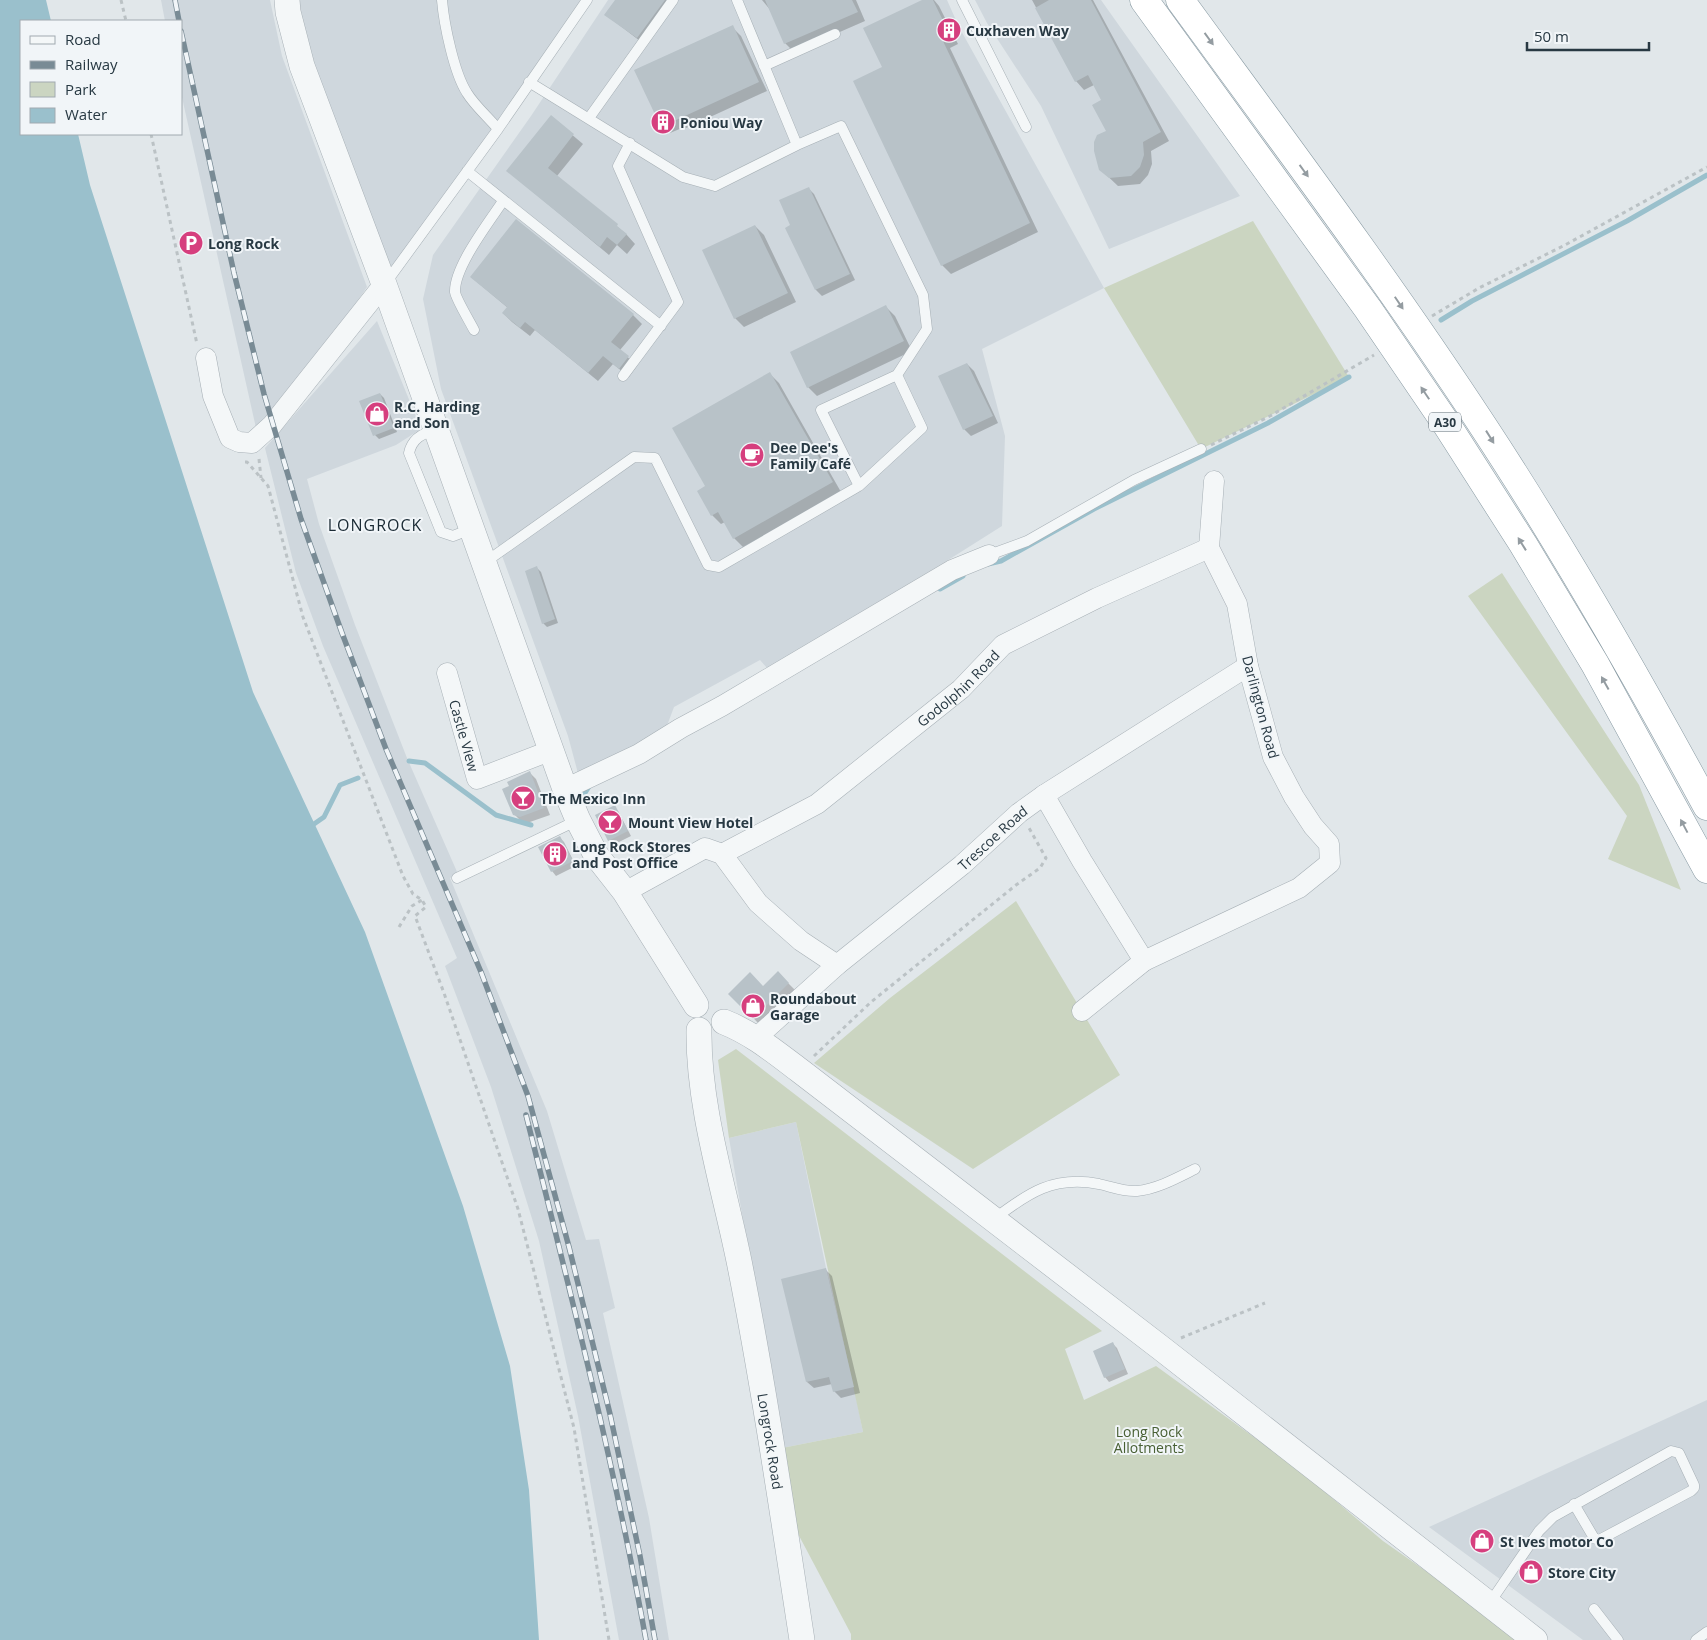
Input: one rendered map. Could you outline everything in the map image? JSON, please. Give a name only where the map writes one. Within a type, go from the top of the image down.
[{"type":"highway","name":"A30","points":[[1144,0],[1268,169],[1392,344],[1455,439],[1595,664],[1707,869]]},
{"type":"highway","name":"A30","points":[[1180,0],[1388,287],[1484,426],[1561,549],[1623,654],[1707,806]]},
{"type":"street","points":[[287,0],[288,12],[302,66],[384,284],[565,790],[596,855],[625,892],[696,1005]]},
{"type":"street","points":[[202,354],[213,396],[230,438],[239,442],[252,443],[272,425],[384,284]]},
{"type":"street","points":[[1209,548],[1214,481]]},
{"type":"street","name":"Darlington Road","points":[[1082,1011],[1144,961],[1299,888],[1330,863],[1329,844],[1313,826],[1294,797],[1273,757],[1248,666],[1237,604],[1209,548]]},
{"type":"street","name":"Godolphin Road","points":[[722,854],[816,804],[961,689],[1003,645],[1097,598],[1209,548]]},
{"type":"street","points":[[565,790],[639,754],[952,570],[989,555]]},
{"type":"street","name":"Trescoe Road","points":[[756,1038],[837,965],[962,865],[1019,814],[1044,795],[1248,666]]},
{"type":"street","name":"Castle View","points":[[447,673],[477,779],[552,750]]},
{"type":"street","points":[[1044,795],[1082,861],[1144,961]]},
{"type":"street","points":[[625,892],[705,848],[722,854],[758,902],[802,941],[837,965]]},
{"type":"street","points":[[706,1000],[717,1002],[724,1012],[724,1022],[711,1032],[699,1030],[692,1020],[696,1005],[706,1000]]},
{"type":"street","points":[[724,1022],[756,1038],[799,1070],[1535,1640]]},
{"type":"street","name":"Longrock Road","points":[[699,1030],[698,1051],[710,1128],[736,1243],[758,1361],[802,1640]]},
{"type":"lane","points":[[442,0],[448,37],[456,66],[467,93],[498,128]]},
{"type":"lane","points":[[384,284],[468,171],[587,0]]},
{"type":"lane","points":[[589,118],[673,0]]},
{"type":"lane","points":[[737,0],[797,145]]},
{"type":"lane","points":[[962,0],[1026,127]]},
{"type":"lane","points":[[764,66],[835,34]]},
{"type":"lane","points":[[529,82],[683,177],[715,186],[797,145],[841,126],[923,295],[927,329],[897,374],[820,410],[860,486]]},
{"type":"lane","points":[[623,376],[678,302],[618,166],[630,143]]},
{"type":"lane","points":[[468,171],[661,326]]},
{"type":"lane","points":[[474,330],[455,293],[459,274],[472,247],[503,201]]},
{"type":"lane","points":[[484,563],[634,457],[655,458],[708,565],[719,567],[860,486],[922,428],[897,374]]},
{"type":"lane","points":[[436,430],[425,433],[411,444],[409,452],[441,532],[453,536],[471,529]]},
{"type":"lane","points":[[989,555],[1027,541],[1134,480],[1202,449]]},
{"type":"lane","points":[[457,878],[578,820]]},
{"type":"lane","points":[[993,1219],[1022,1197],[1035,1190],[1050,1186],[1068,1182],[1084,1182],[1137,1191],[1173,1180],[1195,1169]]},
{"type":"lane","points":[[1489,1604],[1538,1531],[1553,1517],[1574,1504],[1671,1451],[1679,1453],[1694,1484],[1694,1488],[1691,1490],[1599,1540],[1594,1538],[1574,1504]]},
{"type":"lane","points":[[1594,1609],[1618,1640]]},
{"type":"lane","points":[[1696,1640],[1707,1632]]},
{"type":"path","points":[[121,0],[126,20]]},
{"type":"path","points":[[151,135],[202,354]]},
{"type":"path","points":[[1435,325],[1430,317],[1479,288],[1565,245],[1707,167]]},
{"type":"path","points":[[1202,449],[1270,416],[1392,344]]},
{"type":"path","points":[[240,461],[247,462],[268,486],[303,617],[402,876],[414,894],[422,900],[426,908],[415,916],[444,993],[518,1209],[545,1312],[574,1428],[609,1640]]},
{"type":"path","points":[[799,1070],[871,1002],[1016,885],[1040,868],[1046,858],[1036,838],[1019,814]]},
{"type":"path","points":[[399,926],[412,906],[422,900]]},
{"type":"path","points":[[1168,1354],[1182,1337],[1265,1303]]},
{"type":"shaded area","points":[[161,0],[270,0],[282,56],[367,287],[302,378],[256,428],[182,97],[182,20],[165,20]]},
{"type":"shaded area","points":[[287,0],[587,0],[384,284]]},
{"type":"shaded area","points":[[608,0],[947,0],[959,27],[1104,288],[982,349],[1005,436],[1002,526],[767,668],[760,660],[674,707],[665,731],[579,777],[568,736],[441,389],[423,299],[433,255],[531,116]]},
{"type":"shaded area","points":[[975,0],[1101,0],[1240,196],[1109,249],[1041,106],[987,23]]},
{"type":"shaded area","points":[[377,321],[421,429],[396,445],[307,479],[319,524],[355,625],[407,758],[458,874],[450,878],[547,1111],[586,1240],[599,1239],[615,1308],[603,1313],[649,1518],[669,1640],[619,1640],[578,1416],[539,1241],[491,1087],[445,966],[457,958],[323,646],[296,573],[265,448]]},
{"type":"shaded area","points":[[796,1122],[826,1268],[863,1432],[782,1448],[729,1138]]},
{"type":"shaded area","points":[[1707,1400],[1707,1640],[1583,1640],[1429,1527]]},
{"type":"green space","points":[[1253,221],[1349,377],[1201,449],[1104,288]]},
{"type":"green space","points":[[1502,573],[1639,785],[1681,890],[1608,859],[1627,816],[1468,596]]},
{"type":"green space","points":[[1016,901],[1120,1075],[973,1169],[814,1063],[890,998]]},
{"type":"green space","name":"Long Rock Allotments","points":[[736,1049],[1102,1331],[1065,1349],[1084,1400],[1156,1366],[1298,1469],[1383,1541],[1480,1609],[1536,1640],[851,1640],[851,1634],[796,1530],[782,1448],[863,1432],[796,1122],[729,1138],[718,1060]]},
{"type":"water","points":[[0,0],[46,0],[51,20],[20,20],[20,135],[78,135],[90,185],[253,692],[365,932],[463,1206],[510,1366],[529,1490],[539,1640],[0,1640]]},
{"type":"building","points":[[615,0],[665,0],[637,38],[604,15]]},
{"type":"building","points":[[765,0],[852,0],[858,12],[784,44]]},
{"type":"building","points":[[922,0],[933,0],[950,35],[942,39],[1030,223],[941,266],[853,81],[882,67],[863,28]]},
{"type":"building","points":[[1049,0],[1091,0],[1161,132],[1143,142],[1144,155],[1140,167],[1131,176],[1109,178],[1099,170],[1094,151],[1094,142],[1097,135],[1106,131],[1092,105],[1101,100],[1088,75],[1075,82],[1035,8]]},
{"type":"building","points":[[733,25],[759,82],[674,121],[673,119],[660,125],[634,70]]},
{"type":"building","points":[[551,115],[574,134],[548,168],[618,224],[617,226],[627,234],[617,245],[607,237],[600,247],[506,171]]},
{"type":"building","points":[[809,187],[850,274],[815,290],[785,228],[790,225],[779,200]]},
{"type":"building","points":[[516,219],[634,314],[611,342],[629,356],[619,369],[603,356],[588,373],[525,322],[520,328],[502,313],[507,307],[470,277]]},
{"type":"building","points":[[755,225],[788,293],[734,319],[702,250]]},
{"type":"building","points":[[886,305],[904,341],[807,388],[790,352]]},
{"type":"building","points":[[967,363],[993,416],[963,430],[938,376]]},
{"type":"building","name":"Dee Dee's Family Café","points":[[770,372],[833,482],[733,539],[718,512],[711,516],[697,491],[705,486],[672,428]]},
{"type":"building","name":"R.C. Harding and Son","points":[[380,393],[394,428],[373,436],[359,401]]},
{"type":"building","points":[[537,566],[555,619],[542,624],[525,571]]},
{"type":"building","name":"The Mexico Inn","points":[[530,771],[544,808],[520,817],[513,815],[502,789],[509,786],[507,782]]},
{"type":"building","name":"Mount View Hotel","points":[[615,805],[628,831],[608,841],[595,815]]},
{"type":"building","name":"Long Rock Stores and Post Office","points":[[560,836],[573,861],[551,872],[538,847]]},
{"type":"building","name":"Roundabout Garage","points":[[778,971],[789,983],[753,1019],[728,994],[750,972],[763,986]]},
{"type":"building","points":[[826,1268],[854,1387],[833,1392],[829,1377],[806,1382],[781,1279]]},
{"type":"building","points":[[1113,1342],[1125,1369],[1104,1378],[1093,1351]]},
{"type":"waterway","points":[[1441,320],[1472,301],[1627,221],[1707,175]]},
{"type":"waterway","points":[[988,564],[1001,561],[1094,509],[1268,423],[1349,377]]},
{"type":"waterway","points":[[940,589],[963,576]]},
{"type":"waterway","points":[[409,761],[425,763],[496,815],[531,825]]},
{"type":"waterway","points":[[314,824],[324,817],[340,785],[358,778]]},
{"type":"waterway","points":[[583,796],[590,785]]},
{"type":"railway","points":[[175,0],[179,20]]},
{"type":"railway","points":[[182,36],[234,273],[264,394],[301,519],[386,749],[481,972],[528,1096],[569,1247],[610,1414],[640,1556],[655,1640]]},
{"type":"railway","points":[[526,1115],[606,1442],[646,1640]]},
{"type":"place","name":"Cuxhaven Way","points":[[949,30]]},
{"type":"place","name":"Poniou Way","points":[[663,122]]},
{"type":"place","name":"Long Rock","points":[[191,243]]},
{"type":"place","name":"R.C. Harding and Son","points":[[377,414]]},
{"type":"place","name":"Dee Dee's Family Café","points":[[752,455]]},
{"type":"place","name":"The Mexico Inn","points":[[523,798]]},
{"type":"place","name":"Mount View Hotel","points":[[610,822]]},
{"type":"place","name":"Long Rock Stores and Post Office","points":[[555,854]]},
{"type":"place","name":"Roundabout Garage","points":[[753,1006]]},
{"type":"place","name":"St Ives motor Co","points":[[1482,1541]]},
{"type":"place","name":"Store City","points":[[1531,1572]]},
{"type":"district","name":"LONGROCK","points":[[375,525]]}]
